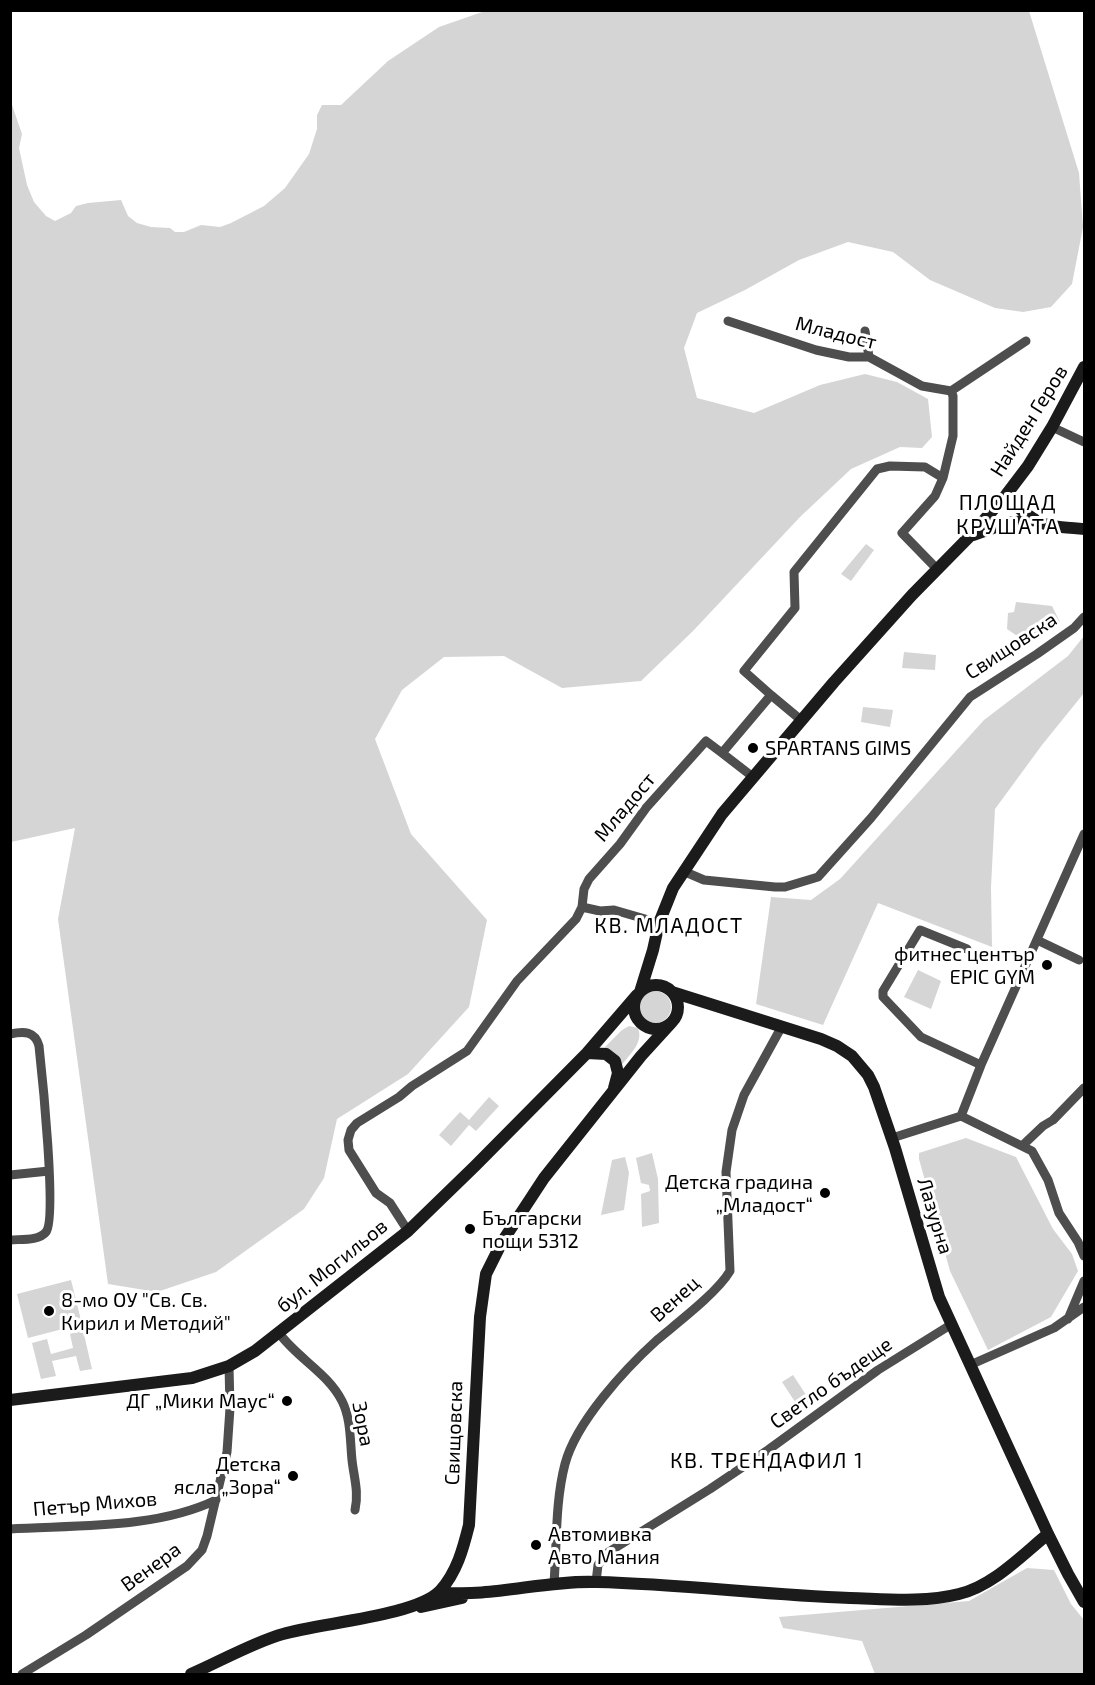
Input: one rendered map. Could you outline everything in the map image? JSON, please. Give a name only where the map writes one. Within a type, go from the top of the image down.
[{"type":"street","name":"Младост","points":[[728,321],[816,350],[849,357],[869,357],[922,386],[951,391]]},
{"type":"street","points":[[865,331],[869,357]]},
{"type":"street","points":[[937,569],[902,533],[935,496],[944,478],[953,436],[951,391],[1026,341]]},
{"type":"street","name":"Найден Геров","points":[[1006,495],[1053,427],[1084,367]]},
{"type":"street","points":[[1053,427],[1084,442]]},
{"type":"street","points":[[801,720],[744,671],[795,608],[794,572],[877,469],[890,466],[925,467],[944,478]]},
{"type":"street","points":[[643,1024],[634,1008],[653,950],[659,923],[672,888],[722,814],[801,720],[1006,495],[1034,520],[1049,526],[1084,529]]},
{"type":"street","points":[[971,535],[997,525],[1034,520]]},
{"type":"street","name":"Свищовска","points":[[683,871],[704,880],[775,887],[785,887],[819,877],[871,818],[970,697],[1037,654],[1074,628],[1084,617]]},
{"type":"street","points":[[753,777],[722,753],[771,695]]},
{"type":"street","name":"Младост","points":[[408,1231],[390,1203],[376,1193],[349,1150],[348,1140],[351,1130],[357,1123],[467,1051],[517,981],[576,919],[582,907],[584,889],[589,879],[620,844],[646,808],[706,741],[722,753]]},
{"type":"street","points":[[961,1116],[981,1065],[1084,834]]},
{"type":"street","points":[[582,907],[600,911],[614,910],[659,923]]},
{"type":"street","points":[[967,949],[920,930],[883,991],[883,997],[921,1037],[981,1065]]},
{"type":"street","points":[[1037,940],[1079,960]]},
{"type":"street","points":[[653,950],[657,974],[678,1004],[674,1019]]},
{"type":"street","points":[[638,994],[648,986],[667,989]]},
{"type":"street","name":"Лазурна","points":[[667,989],[821,1039],[852,1056],[868,1075],[892,1138],[939,1297],[1048,1534],[1084,1602]]},
{"type":"street","name":"бул. Могильов","points":[[10,1400],[192,1378],[229,1366],[255,1351],[408,1231],[587,1053],[638,994]]},
{"type":"street","points":[[608,1029],[621,1023],[643,1024],[658,1029],[674,1019],[685,1006],[702,1002]]},
{"type":"street","name":"Свищовска","points":[[191,1674],[280,1635],[405,1610],[439,1592],[461,1557],[469,1525],[480,1317],[486,1274],[502,1242],[544,1178],[641,1056],[674,1019]]},
{"type":"street","name":"Свищовска","points":[[641,1056],[645,1042],[643,1024]]},
{"type":"street","name":"Венец","points":[[555,1583],[561,1484],[570,1449],[580,1429],[640,1355],[702,1301],[730,1271],[726,1172],[732,1130],[744,1095],[782,1026]]},
{"type":"street","points":[[10,1034],[22,1032],[32,1034],[38,1040],[49,1171],[50,1224],[48,1230],[40,1237],[10,1240]]},
{"type":"street","points":[[587,1053],[606,1054],[615,1061],[618,1073],[614,1091]]},
{"type":"street","points":[[1023,1145],[1053,1120],[1084,1088]]},
{"type":"street","points":[[892,1138],[961,1116],[1023,1145],[1034,1153],[1048,1180],[1059,1213],[1078,1242],[1084,1256]]},
{"type":"street","points":[[10,1175],[49,1171]]},
{"type":"street","points":[[1068,1319],[1084,1281]]},
{"type":"street","points":[[970,1365],[1054,1328],[1084,1307]]},
{"type":"street","name":"Светло бъдеще","points":[[596,1582],[598,1564],[607,1553],[710,1489],[878,1370],[952,1324]]},
{"type":"street","name":"Зора","points":[[279,1333],[289,1347],[329,1382],[342,1400],[348,1423],[353,1473],[358,1495],[355,1510]]},
{"type":"street","name":"Венера","points":[[22,1674],[86,1635],[187,1566],[202,1550],[226,1452],[230,1408],[229,1366]]},
{"type":"street","name":"Петър Михов","points":[[10,1528],[125,1523],[201,1507],[216,1500]]},
{"type":"street","points":[[439,1592],[463,1594],[555,1583],[596,1582],[819,1597],[906,1600],[942,1598],[969,1592],[984,1583],[1048,1534]]},
{"type":"street","points":[[405,1610],[516,1588]]},
{"type":"shaded area","points":[[485,11],[1029,11],[1079,173],[1083,227],[1072,284],[1051,307],[1023,312],[995,308],[930,280],[893,252],[848,242],[799,260],[697,313],[684,348],[697,398],[754,413],[820,385],[865,374],[897,382],[928,399],[932,437],[922,448],[900,447],[851,469],[800,517],[693,631],[641,681],[562,688],[504,656],[444,657],[402,690],[375,739],[411,834],[487,920],[469,1007],[408,1074],[337,1119],[324,1178],[304,1209],[216,1272],[157,1292],[108,1284],[58,919],[75,828],[11,842],[11,102],[22,134],[19,148],[27,185],[34,202],[46,216],[55,221],[71,213],[76,206],[121,200],[128,216],[137,223],[151,227],[170,228],[175,232],[184,232],[201,225],[220,227],[264,206],[285,188],[309,154],[317,129],[317,115],[322,105],[341,105],[388,61],[439,27]]},
{"type":"shaded area","points":[[866,544],[874,550],[851,581],[841,574]]},
{"type":"shaded area","points":[[1016,602],[1052,606],[1060,622],[1037,639],[1026,642],[1007,629],[1008,613],[1014,612]]},
{"type":"shaded area","points":[[1084,636],[1084,693],[995,809],[991,887],[992,947],[878,903],[823,1025],[756,1004],[771,897],[811,900],[840,879],[984,720],[1068,656]]},
{"type":"shaded area","points":[[904,652],[936,655],[935,670],[902,668]]},
{"type":"shaded area","points":[[863,707],[893,710],[890,727],[861,722]]},
{"type":"shaded area","points":[[918,970],[941,981],[931,1009],[904,997]]},
{"type":"shaded area","points":[[655,991],[667,995],[671,1007],[667,1019],[655,1023],[643,1019],[639,1007],[643,995]]},
{"type":"shaded area","points":[[629,1026],[638,1028],[639,1039],[635,1049],[621,1066],[603,1049]]},
{"type":"shaded area","points":[[489,1097],[499,1106],[476,1131],[469,1125],[451,1146],[439,1135],[460,1112],[469,1120]]},
{"type":"shaded area","points":[[966,1138],[1016,1157],[1053,1229],[1072,1254],[1078,1271],[1051,1317],[988,1350],[950,1271],[919,1159],[919,1153]]},
{"type":"shaded area","points":[[652,1153],[658,1179],[659,1223],[642,1227],[641,1194],[650,1191],[649,1185],[641,1183],[636,1158]]},
{"type":"shaded area","points":[[625,1157],[629,1173],[624,1210],[601,1215],[612,1160]]},
{"type":"shaded area","points":[[71,1280],[82,1324],[28,1338],[17,1294]]},
{"type":"shaded area","points":[[83,1330],[92,1369],[80,1371],[76,1356],[52,1361],[56,1376],[41,1379],[32,1343],[47,1339],[51,1354],[73,1348],[70,1334]]},
{"type":"shaded area","points":[[793,1375],[812,1404],[801,1411],[782,1382]]},
{"type":"shaded area","points":[[1027,1568],[1054,1570],[1071,1604],[1084,1620],[1084,1674],[875,1674],[862,1641],[783,1628],[779,1617],[969,1601]]},
{"type":"place","name":"SPARTANS GIMS","points":[[753,748]]},
{"type":"place","name":"фитнес център EPIC GYM","points":[[1047,965]]},
{"type":"place","name":"Детска градина „Младост“","points":[[825,1193]]},
{"type":"place","name":"Български пощи 5312","points":[[470,1229]]},
{"type":"place","name":"8-мо ОУ \"Св. Св. Кирил и Методий\"","points":[[49,1311]]},
{"type":"place","name":"ДГ „Мики Маус“","points":[[287,1401]]},
{"type":"place","name":"Детска ясла „Зора“","points":[[293,1476]]},
{"type":"place","name":"Автомивка Авто Мания","points":[[536,1545]]},
{"type":"district","name":"ПЛОЩАД КРУШАТА","points":[[1008,515]]},
{"type":"district","name":"КВ. МЛАДОСТ","points":[[669,926]]},
{"type":"district","name":"КВ. ТРЕНДАФИЛ 1","points":[[767,1461]]}]
